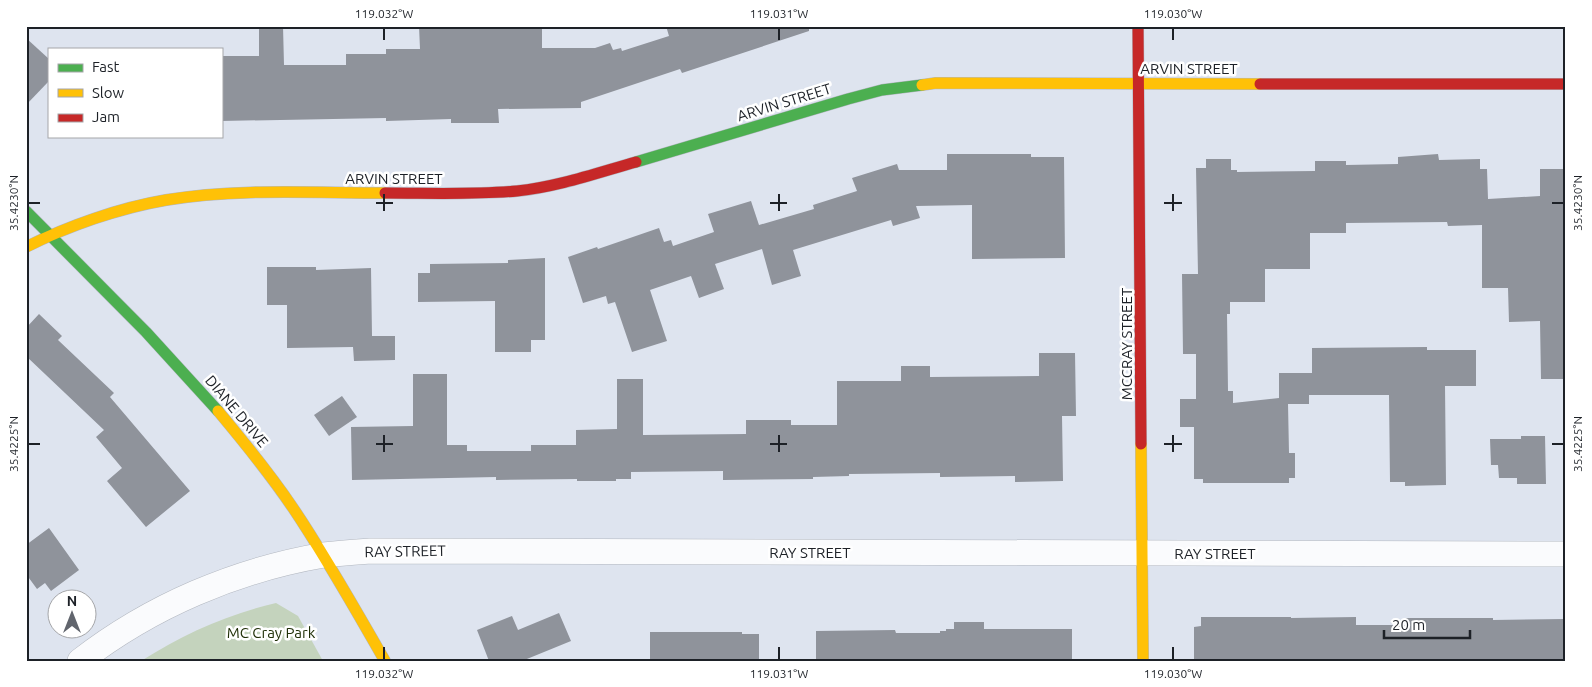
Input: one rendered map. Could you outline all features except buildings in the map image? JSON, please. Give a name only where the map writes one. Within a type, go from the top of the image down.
[{"type":"street","name":"MCCRAY STREET","points":[[1138,26],[1143,661]]},
{"type":"street","name":"ARVIN STREET","points":[[26,247],[50,235],[102,216],[165,200],[229,193],[477,193],[518,191],[572,182],[848,99],[882,90],[936,83],[1566,84]]},
{"type":"street","name":"DIANE DRIVE","points":[[26,211],[200,389],[258,460],[324,555],[384,661]]},
{"type":"street","name":"RAY STREET","points":[[80,661],[101,644],[148,615],[206,588],[268,567],[324,555],[370,550],[1566,554]]},
{"type":"green space","name":"MC Cray Park","points":[[276,603],[298,616],[323,661],[141,661],[173,642],[206,626]]},
{"type":"traffic: fast","points":[[636,162],[848,99],[882,90],[922,85]]},
{"type":"traffic: fast","points":[[26,211],[146,332],[218,411]]},
{"type":"traffic: slow","points":[[922,85],[936,83],[1260,84]]},
{"type":"traffic: slow","points":[[26,247],[94,219],[148,203],[166,200],[193,196],[248,193],[385,193]]},
{"type":"traffic: slow","points":[[218,411],[257,458],[293,508],[329,564],[385,661]]},
{"type":"traffic: slow","points":[[1141,444],[1143,661]]},
{"type":"traffic: jam","points":[[1138,26],[1141,444]]},
{"type":"traffic: jam","points":[[1260,84],[1566,84]]},
{"type":"traffic: jam","points":[[385,193],[517,191],[562,183],[636,162]]}]
